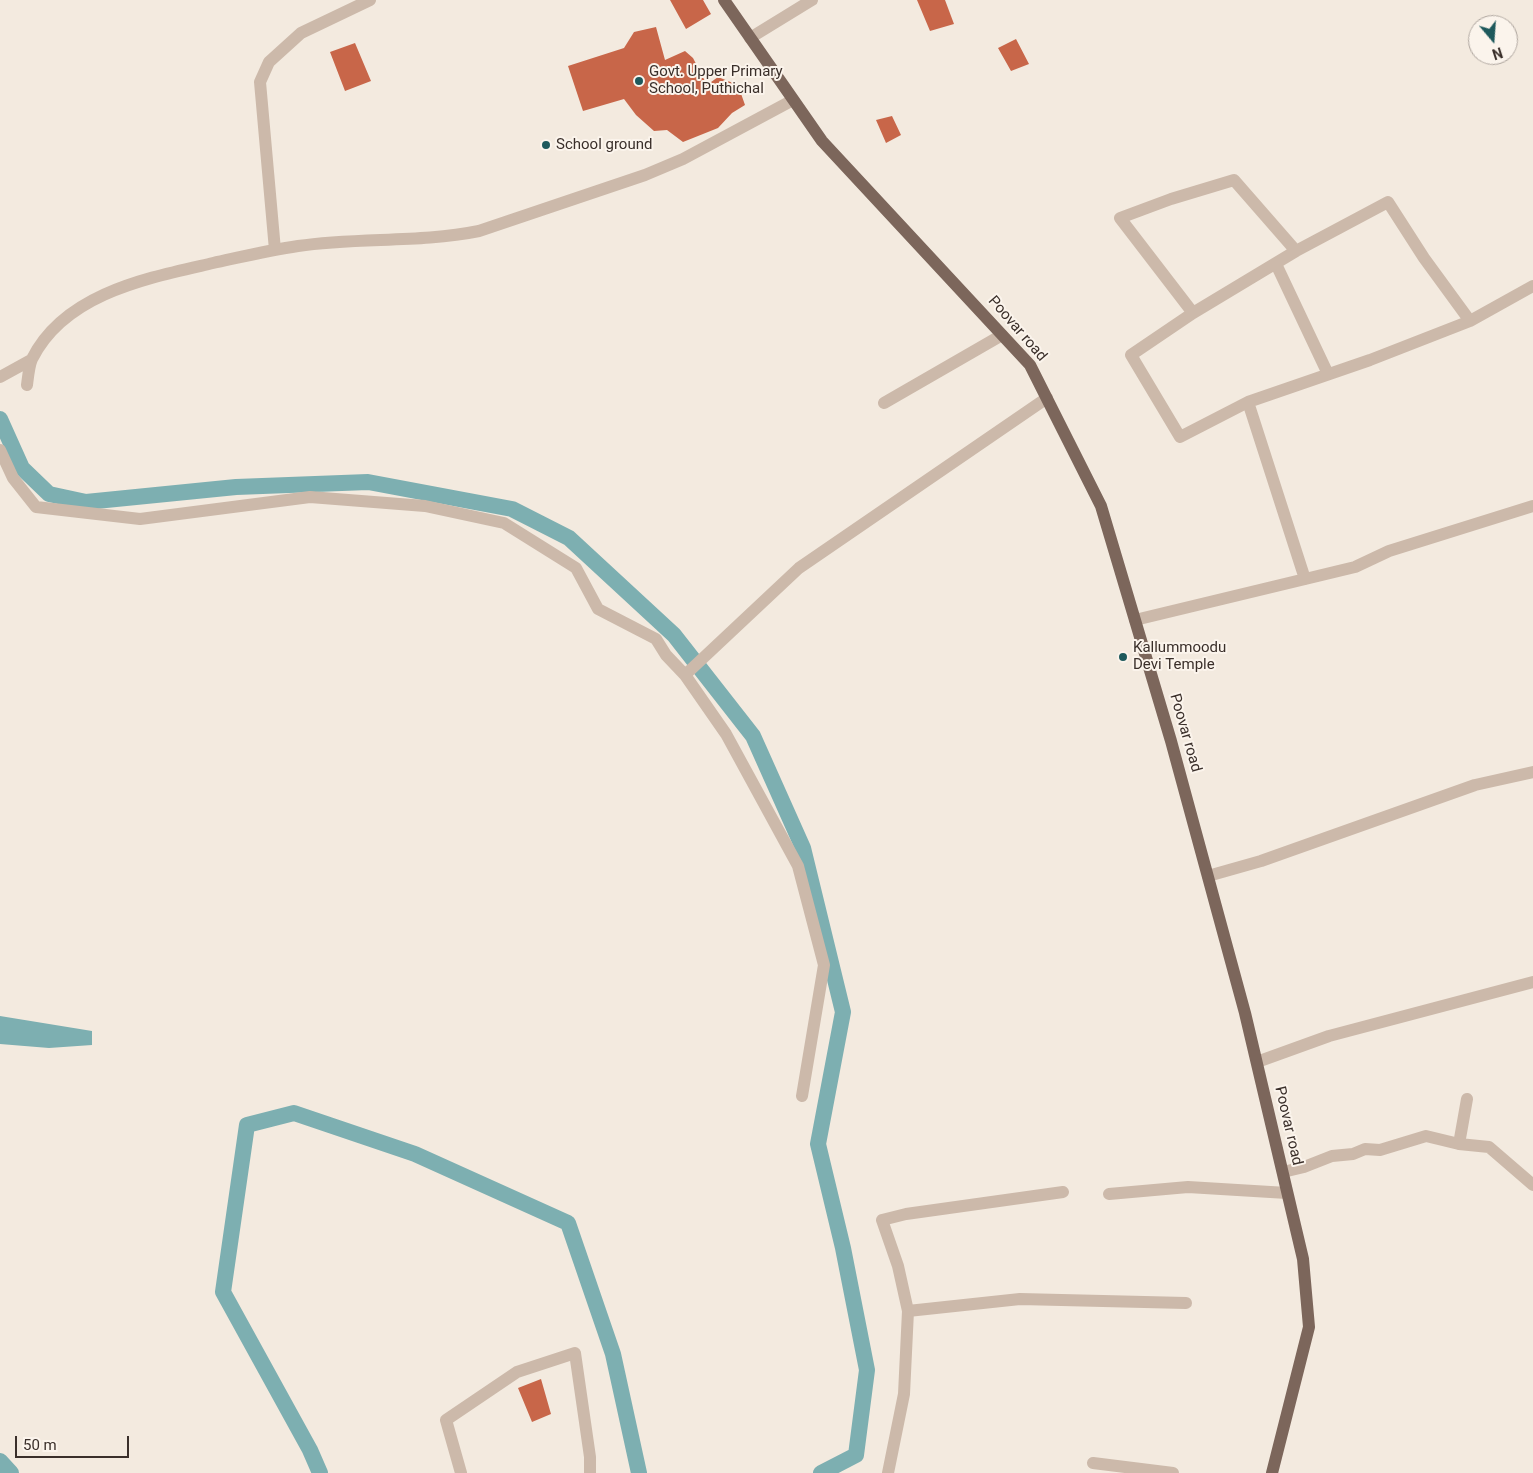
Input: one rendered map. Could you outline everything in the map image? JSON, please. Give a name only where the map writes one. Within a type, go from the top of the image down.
[{"type":"main road","name":"Poovar road","points":[[724,0],[822,141],[1030,365],[1101,506],[1208,876],[1257,1062],[1303,1259],[1309,1327],[1272,1473]]},
{"type":"street","points":[[275,250],[260,82],[269,62],[301,33],[370,0]]},
{"type":"street","points":[[750,38],[812,0]]},
{"type":"street","points":[[0,377],[31,360],[46,339],[72,312],[89,301],[159,275],[299,245],[454,236],[479,231],[645,175],[683,159],[793,100]]},
{"type":"street","points":[[1193,313],[1120,218],[1171,199],[1234,180],[1296,251]]},
{"type":"street","points":[[1470,321],[1424,258],[1388,202],[1296,251],[1193,313],[1131,355],[1180,437],[1248,402],[1470,321],[1533,286]]},
{"type":"street","points":[[1276,264],[1328,374]]},
{"type":"street","points":[[884,403],[1002,335]]},
{"type":"street","points":[[27,385],[31,360]]},
{"type":"street","points":[[686,674],[799,568],[1047,398]]},
{"type":"street","points":[[1248,402],[1305,579]]},
{"type":"street","points":[[0,450],[13,478],[36,507],[140,519],[310,497],[425,506],[504,523],[576,568],[598,608],[656,639],[666,655],[686,674],[726,734],[798,866],[824,965],[802,1096]]},
{"type":"street","points":[[1135,620],[1355,567],[1389,551],[1533,506]]},
{"type":"street","points":[[1208,876],[1261,861],[1474,785],[1533,772]]},
{"type":"street","points":[[1257,1062],[1329,1036],[1533,982]]},
{"type":"street","points":[[1459,1144],[1466,1099]]},
{"type":"street","points":[[1282,1172],[1304,1167],[1332,1156],[1353,1154],[1365,1149],[1380,1150],[1426,1136],[1459,1144],[1489,1147],[1533,1185]]},
{"type":"street","points":[[1109,1194],[1188,1187],[1287,1193]]},
{"type":"street","points":[[888,1473],[904,1394],[908,1311],[898,1266],[882,1220],[906,1214],[1063,1192]]},
{"type":"street","points":[[908,1311],[1020,1299],[1186,1303]]},
{"type":"street","points":[[461,1473],[446,1420],[517,1372],[575,1353],[590,1457],[590,1473]]},
{"type":"street","points":[[1093,1463],[1173,1473]]},
{"type":"water","points":[[0,1016],[92,1031],[92,1045],[49,1048],[0,1044]]},
{"type":"building","points":[[670,0],[703,0],[711,14],[686,29]]},
{"type":"building","points":[[917,0],[945,0],[954,24],[930,31]]},
{"type":"building","name":"Govt. Upper Primary School, Puthichal","points":[[656,27],[665,60],[685,51],[693,58],[707,85],[718,77],[738,85],[745,105],[732,113],[718,128],[683,142],[667,130],[654,131],[636,115],[624,99],[583,111],[568,66],[624,48],[634,32]]},
{"type":"building","points":[[1016,39],[1029,64],[1011,71],[998,48]]},
{"type":"building","points":[[355,43],[371,81],[345,91],[330,52]]},
{"type":"building","points":[[892,116],[901,135],[886,143],[876,120]]},
{"type":"building","points":[[541,1379],[551,1414],[532,1422],[518,1388]]},
{"type":"waterway","points":[[0,419],[22,468],[49,494],[86,502],[236,487],[368,482],[512,509],[569,538],[674,635],[753,736],[803,848],[843,1012],[818,1144],[843,1248],[867,1370],[856,1455],[821,1473]]},
{"type":"waterway","points":[[320,1473],[310,1450],[223,1292],[247,1125],[294,1113],[415,1154],[568,1223],[613,1354],[639,1473]]},
{"type":"waterway","points":[[0,1461],[11,1473]]},
{"type":"place","name":"Govt. Upper Primary School, Puthichal","points":[[639,81]]},
{"type":"place","name":"School ground","points":[[546,145]]},
{"type":"place","name":"Kallummoodu Devi Temple","points":[[1123,657]]}]
